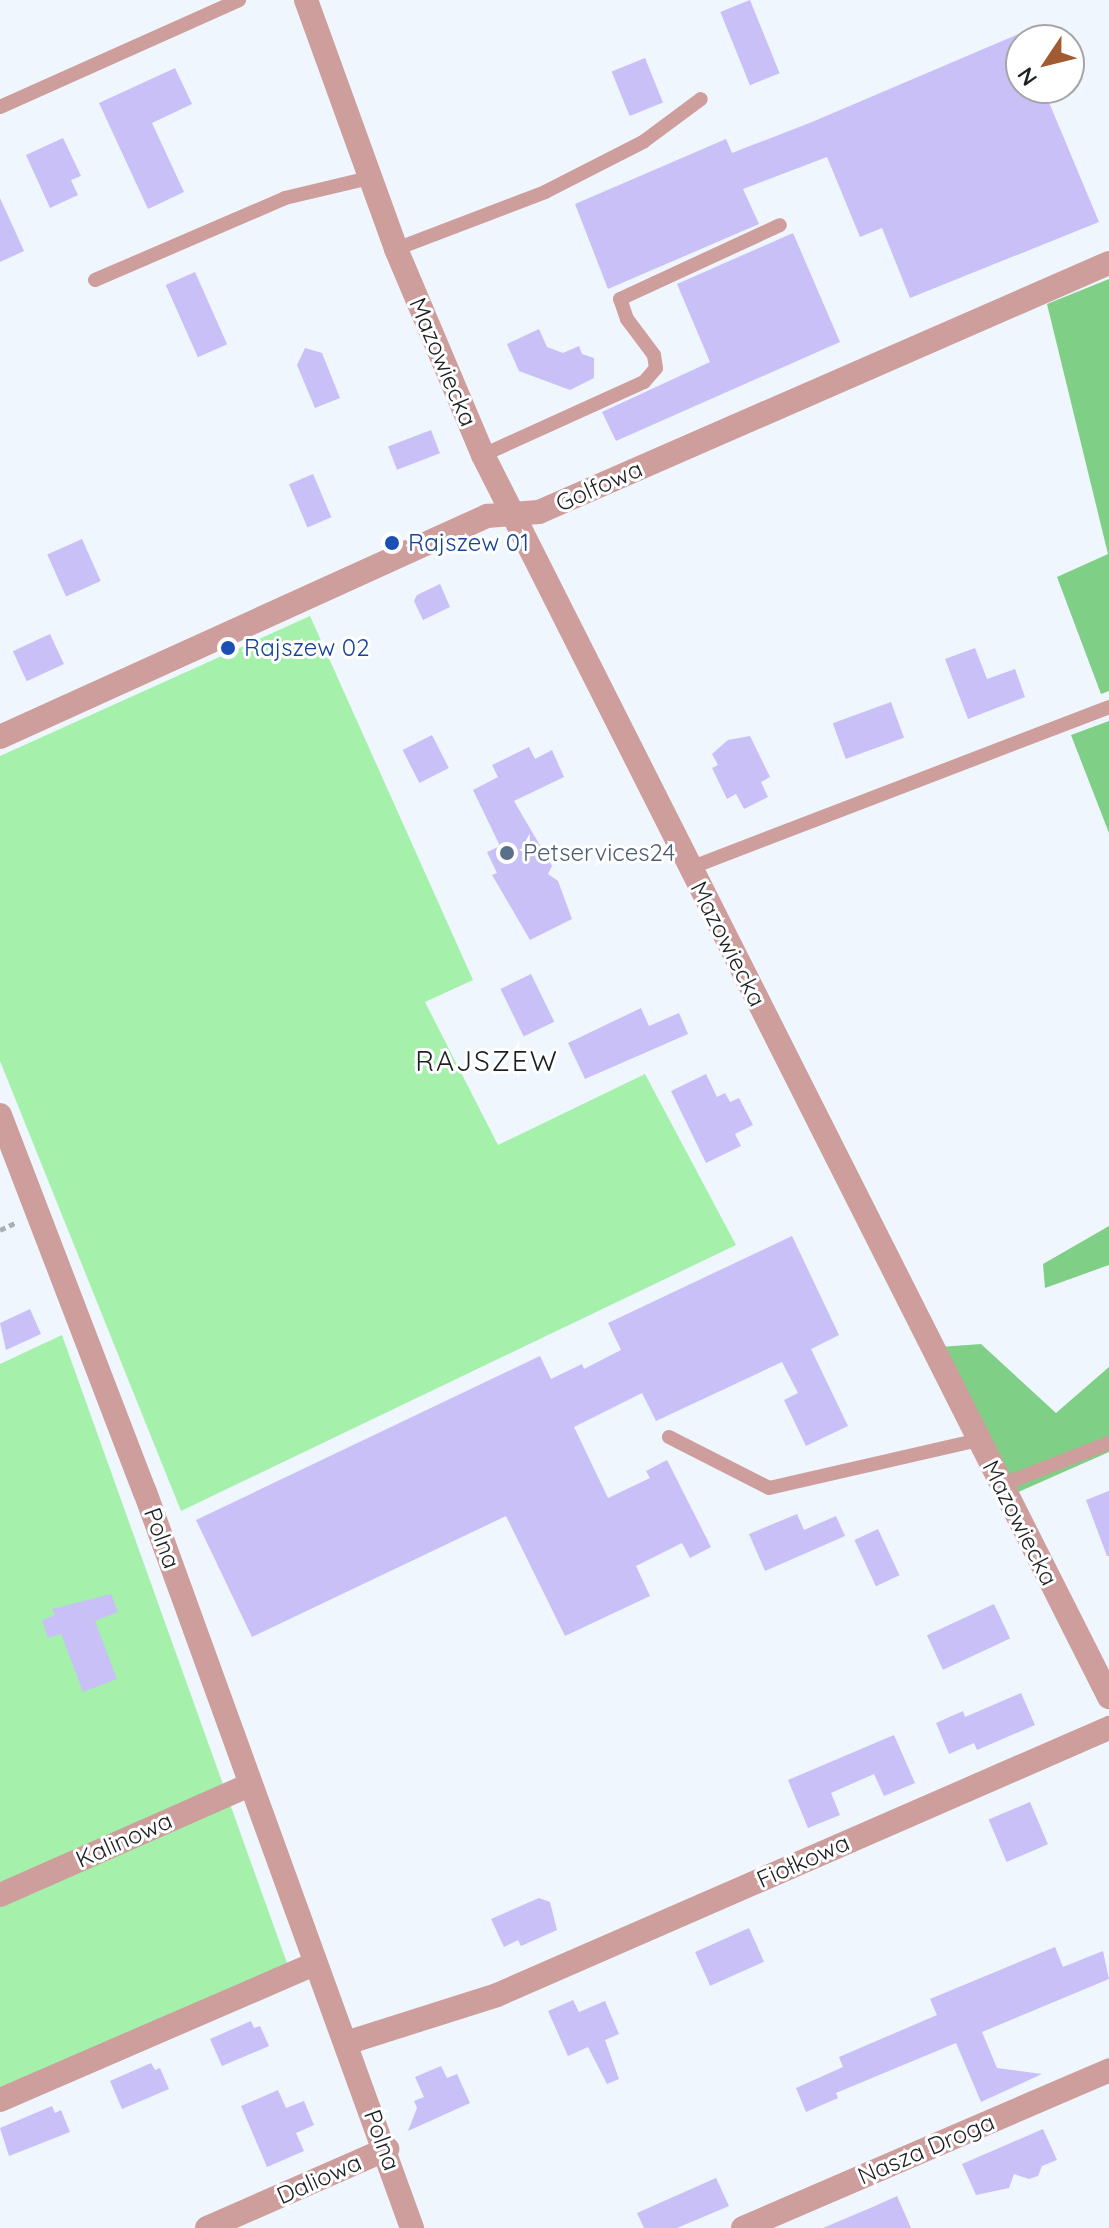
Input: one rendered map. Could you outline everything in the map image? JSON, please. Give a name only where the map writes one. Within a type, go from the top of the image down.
[{"type":"street","name":"Mazowiecka","points":[[306,0],[396,249],[483,455],[1109,1697]]},
{"type":"street","name":"Golfowa","points":[[0,737],[487,516],[539,512],[1109,263]]},
{"type":"street","name":"Polna","points":[[0,1115],[151,1507],[249,1785],[387,2149],[412,2228]]},
{"type":"street","name":"Fiołkowa","points":[[346,2043],[477,1997],[497,1995],[1109,1728]]},
{"type":"street","name":"Kalinowa","points":[[0,1895],[249,1785]]},
{"type":"street","points":[[0,2100],[315,1964]]},
{"type":"street","name":"Nasza Droga","points":[[743,2228],[1109,2070]]},
{"type":"street","name":"Daliowa","points":[[207,2228],[387,2149]]},
{"type":"lane","points":[[0,107],[239,0]]},
{"type":"lane","points":[[396,249],[545,192],[643,142],[701,99]]},
{"type":"lane","points":[[95,280],[285,198],[369,178]]},
{"type":"lane","points":[[483,455],[644,382],[656,368],[654,355],[627,319],[620,299],[780,225]]},
{"type":"lane","points":[[690,868],[1109,707]]},
{"type":"lane","points":[[669,1437],[769,1488],[979,1440]]},
{"type":"lane","points":[[1001,1485],[1109,1443]]},
{"type":"green space","points":[[1109,279],[1109,691],[1101,694],[1057,577],[1108,554],[1047,304]]},
{"type":"green space","points":[[310,616],[473,980],[425,1002],[498,1145],[645,1074],[736,1245],[181,1511],[0,1061],[0,756]]},
{"type":"green space","points":[[1109,721],[1109,833],[1071,735]]},
{"type":"green space","points":[[1109,1226],[1109,1265],[1045,1288],[1043,1264]]},
{"type":"green space","points":[[62,1335],[292,1977],[0,2103],[0,1364]]},
{"type":"green space","points":[[981,1344],[1056,1413],[1109,1367],[1109,1452],[1014,1494],[940,1347]]},
{"type":"building","points":[[750,0],[780,73],[750,85],[720,12]]},
{"type":"building","points":[[1005,40],[1005,104],[1050,104],[1099,222],[910,298],[882,228],[860,237],[827,157],[743,189],[759,224],[608,289],[575,204],[726,139],[732,153]]},
{"type":"building","points":[[645,58],[663,103],[630,116],[612,71]]},
{"type":"building","points":[[175,68],[192,104],[152,123],[184,192],[148,209],[99,103]]},
{"type":"building","points":[[63,138],[81,176],[71,180],[78,195],[50,208],[26,155]]},
{"type":"building","points":[[0,198],[24,251],[0,262]]},
{"type":"building","points":[[793,233],[840,342],[616,441],[602,412],[710,362],[677,284]]},
{"type":"building","points":[[195,272],[227,344],[198,357],[166,285]]},
{"type":"building","points":[[539,329],[547,347],[563,353],[579,346],[582,354],[594,358],[594,378],[570,390],[519,371],[507,344]]},
{"type":"building","points":[[305,348],[322,353],[340,398],[315,408],[297,365]]},
{"type":"building","points":[[431,430],[440,453],[397,470],[388,446]]},
{"type":"building","points":[[313,474],[331,517],[307,527],[289,484]]},
{"type":"building","points":[[82,539],[101,581],[66,596],[47,554]]},
{"type":"building","points":[[440,584],[450,607],[423,620],[414,601],[417,595]]},
{"type":"building","points":[[50,634],[64,664],[27,681],[13,651]]},
{"type":"building","points":[[975,648],[987,679],[1015,669],[1025,697],[968,719],[945,659]]},
{"type":"building","points":[[891,702],[904,738],[846,759],[833,723]]},
{"type":"building","points":[[432,735],[449,768],[419,783],[403,750]]},
{"type":"building","points":[[750,736],[770,777],[761,782],[768,797],[744,809],[736,794],[727,799],[712,768],[718,765],[712,754],[728,740]]},
{"type":"building","points":[[529,747],[535,759],[552,750],[564,777],[514,801],[552,866],[548,874],[558,881],[572,919],[530,940],[492,875],[497,873],[487,852],[500,846],[473,790],[498,777],[492,765]]},
{"type":"building","points":[[531,974],[554,1022],[524,1037],[500,989]]},
{"type":"building","points":[[641,1008],[649,1026],[679,1013],[688,1034],[585,1079],[568,1043]]},
{"type":"building","points":[[706,1074],[717,1097],[725,1093],[730,1102],[739,1098],[753,1125],[735,1134],[741,1146],[706,1163],[671,1091]]},
{"type":"building","points":[[792,1236],[839,1335],[811,1349],[848,1426],[806,1446],[784,1400],[798,1393],[782,1362],[656,1421],[642,1393],[574,1427],[608,1498],[650,1478],[646,1471],[667,1460],[711,1547],[690,1558],[682,1543],[636,1566],[650,1596],[565,1636],[506,1516],[252,1637],[196,1520],[540,1356],[551,1379],[582,1364],[584,1369],[621,1350],[608,1323]]},
{"type":"building","points":[[30,1309],[41,1334],[6,1350],[0,1323]]},
{"type":"building","points":[[1109,1491],[1109,1556],[1107,1556],[1086,1500]]},
{"type":"building","points":[[797,1514],[804,1530],[836,1516],[845,1536],[765,1571],[749,1534]]},
{"type":"building","points":[[878,1529],[900,1575],[876,1586],[854,1540]]},
{"type":"building","points":[[111,1594],[118,1612],[95,1621],[117,1679],[83,1692],[61,1634],[48,1638],[42,1620],[55,1615],[52,1609]]},
{"type":"building","points":[[994,1604],[1010,1638],[943,1670],[927,1635]]},
{"type":"building","points":[[1021,1693],[1035,1725],[977,1750],[974,1743],[949,1754],[936,1723],[963,1711],[965,1717]]},
{"type":"building","points":[[894,1735],[915,1783],[884,1796],[874,1774],[831,1793],[840,1815],[808,1828],[788,1780]]},
{"type":"building","points":[[1030,1802],[1048,1844],[1007,1862],[989,1820]]},
{"type":"building","points":[[539,1898],[550,1902],[557,1930],[521,1946],[518,1940],[504,1947],[491,1919]]},
{"type":"building","points":[[749,1928],[764,1962],[710,1986],[695,1952]]},
{"type":"building","points":[[1055,1947],[1063,1967],[1103,1951],[1109,1979],[982,2032],[997,2068],[1042,2074],[981,2102],[956,2043],[836,2093],[838,2098],[806,2112],[796,2088],[843,2067],[839,2057],[937,2015],[930,1999]]},
{"type":"building","points":[[573,2000],[579,2012],[605,2001],[619,2034],[605,2040],[619,2079],[607,2084],[588,2047],[568,2056],[548,2011]]},
{"type":"building","points":[[251,2021],[254,2028],[260,2026],[269,2046],[222,2066],[210,2039]]},
{"type":"building","points":[[151,2063],[155,2070],[160,2068],[169,2089],[122,2109],[110,2081]]},
{"type":"building","points":[[441,2066],[447,2078],[457,2074],[470,2103],[408,2131],[417,2108],[414,2101],[424,2097],[415,2077]]},
{"type":"building","points":[[278,2090],[286,2108],[304,2101],[314,2125],[296,2133],[304,2151],[267,2167],[241,2106]]},
{"type":"building","points":[[52,2106],[55,2113],[61,2110],[70,2132],[9,2156],[0,2128]]},
{"type":"building","points":[[1043,2129],[1057,2160],[1042,2166],[1038,2176],[1029,2179],[1014,2174],[1009,2188],[976,2195],[962,2164]]},
{"type":"building","points":[[716,2178],[729,2206],[677,2228],[644,2228],[637,2213]]},
{"type":"building","points":[[897,2196],[911,2228],[823,2228],[875,2206]]},
{"type":"place","name":"Rajszew 01","points":[[392,543]]},
{"type":"place","name":"Rajszew 02","points":[[228,648]]},
{"type":"place","name":"Petservices24","points":[[507,853]]},
{"type":"district","name":"RAJSZEW","points":[[487,1061]]}]
